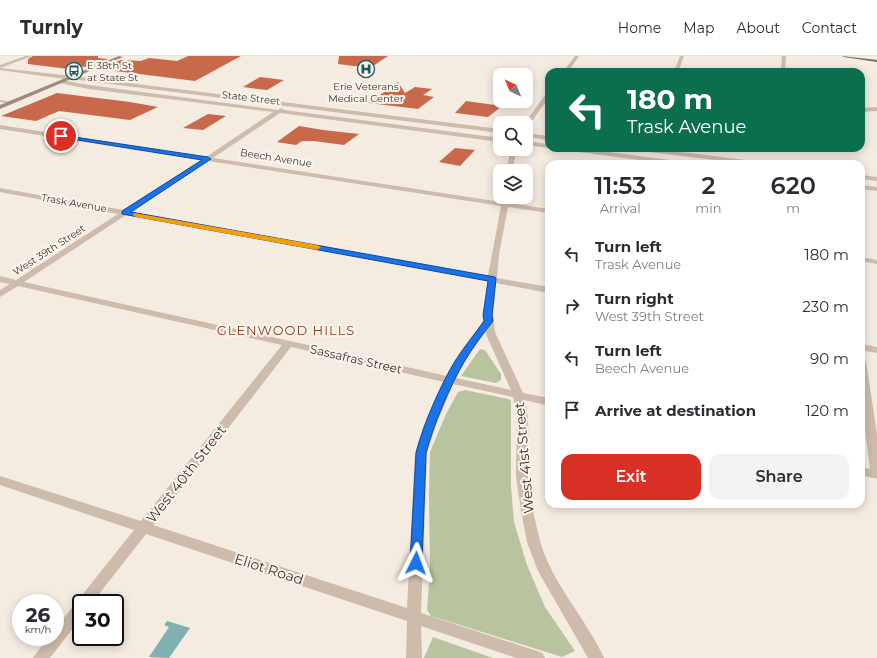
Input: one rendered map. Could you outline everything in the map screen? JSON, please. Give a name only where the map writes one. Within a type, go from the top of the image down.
[{"type":"main road","points":[[844,56],[877,61]]},
{"type":"main road","points":[[0,107],[121,57],[129,57]]},
{"type":"street","points":[[0,68],[30,56]]},
{"type":"street","points":[[568,68],[577,56]]},
{"type":"street","points":[[678,68],[682,56]]},
{"type":"street","points":[[783,68],[784,56]]},
{"type":"street","name":"State Street","points":[[0,68],[493,130]]},
{"type":"street","name":"State Street","points":[[0,74],[89,87],[493,139]]},
{"type":"street","points":[[533,116],[545,99]]},
{"type":"street","name":"West 39th Street","points":[[0,294],[289,105]]},
{"type":"street","points":[[865,110],[877,110]]},
{"type":"street","name":"Beech Avenue","points":[[0,127],[208,159],[493,198]]},
{"type":"street","points":[[533,136],[545,137]]},
{"type":"street","points":[[533,144],[545,145]]},
{"type":"street","points":[[593,152],[654,160]]},
{"type":"street","points":[[666,152],[730,160]]},
{"type":"street","points":[[865,177],[877,179]]},
{"type":"street","points":[[865,188],[877,189]]},
{"type":"street","name":"Trask Avenue","points":[[0,190],[545,289]]},
{"type":"street","name":"West 41st Street","points":[[504,204],[492,279],[488,315],[490,332],[518,395],[523,414],[522,476],[527,511],[534,542],[542,566],[596,658]]},
{"type":"street","name":"Beech Avenue","points":[[521,204],[545,210]]},
{"type":"street","points":[[865,260],[877,262]]},
{"type":"street","name":"Sassafras Street","points":[[0,279],[545,401]]},
{"type":"street","points":[[414,658],[414,617],[421,453],[430,425],[450,380],[466,351],[488,321]]},
{"type":"street","name":"West 40th Street","points":[[91,594],[288,344]]},
{"type":"street","points":[[865,348],[877,350]]},
{"type":"street","points":[[865,390],[877,475],[865,472]]},
{"type":"street","name":"Eliot Road","points":[[0,480],[537,658]]},
{"type":"street","points":[[41,658],[72,618]]},
{"type":"lane","points":[[0,101],[11,103]]},
{"type":"green space","points":[[480,349],[485,350],[501,374],[501,380],[496,383],[461,376]]},
{"type":"green space","points":[[465,390],[508,399],[511,401],[511,487],[514,522],[527,565],[545,607],[575,651],[562,657],[431,616],[427,610],[430,567],[430,452],[446,414],[458,392]]},
{"type":"green space","points":[[433,637],[493,658],[424,658]]},
{"type":"water","points":[[167,621],[190,628],[169,658],[149,657],[169,627],[164,625]]},
{"type":"building","points":[[33,56],[98,56],[98,58],[108,59],[88,67],[75,66],[68,69],[28,64],[28,59]]},
{"type":"building","points":[[188,56],[241,56],[195,81],[99,69],[121,60],[141,61],[149,58],[177,61]]},
{"type":"building","points":[[339,56],[388,56],[370,68],[338,64]]},
{"type":"building","points":[[260,77],[284,80],[267,90],[243,87]]},
{"type":"building","points":[[398,82],[405,93],[415,87],[432,89],[423,95],[434,97],[418,109],[369,103]]},
{"type":"building","points":[[57,93],[158,107],[130,120],[59,111],[36,121],[1,116]]},
{"type":"building","points":[[466,101],[493,105],[493,108],[499,108],[488,117],[455,113]]},
{"type":"building","points":[[208,114],[226,116],[203,130],[183,128]]},
{"type":"building","points":[[299,126],[359,134],[344,145],[314,141],[302,141],[296,145],[277,142]]},
{"type":"building","points":[[455,148],[475,150],[460,166],[439,162]]},
{"type":"slow traffic","points":[[136,215],[317,247]]},
{"type":"place","name":"Erie Veterans Medical Center","points":[[366,69]]},
{"type":"place","name":"E 38th St at State St","points":[[74,71]]},
{"type":"district","name":"GLENWOOD HILLS","points":[[286,330]]},
{"type":"route","points":[[61,136],[208,159],[125,213],[492,279],[488,321],[466,351],[450,380],[424,440],[419,473],[416,563]]}]
